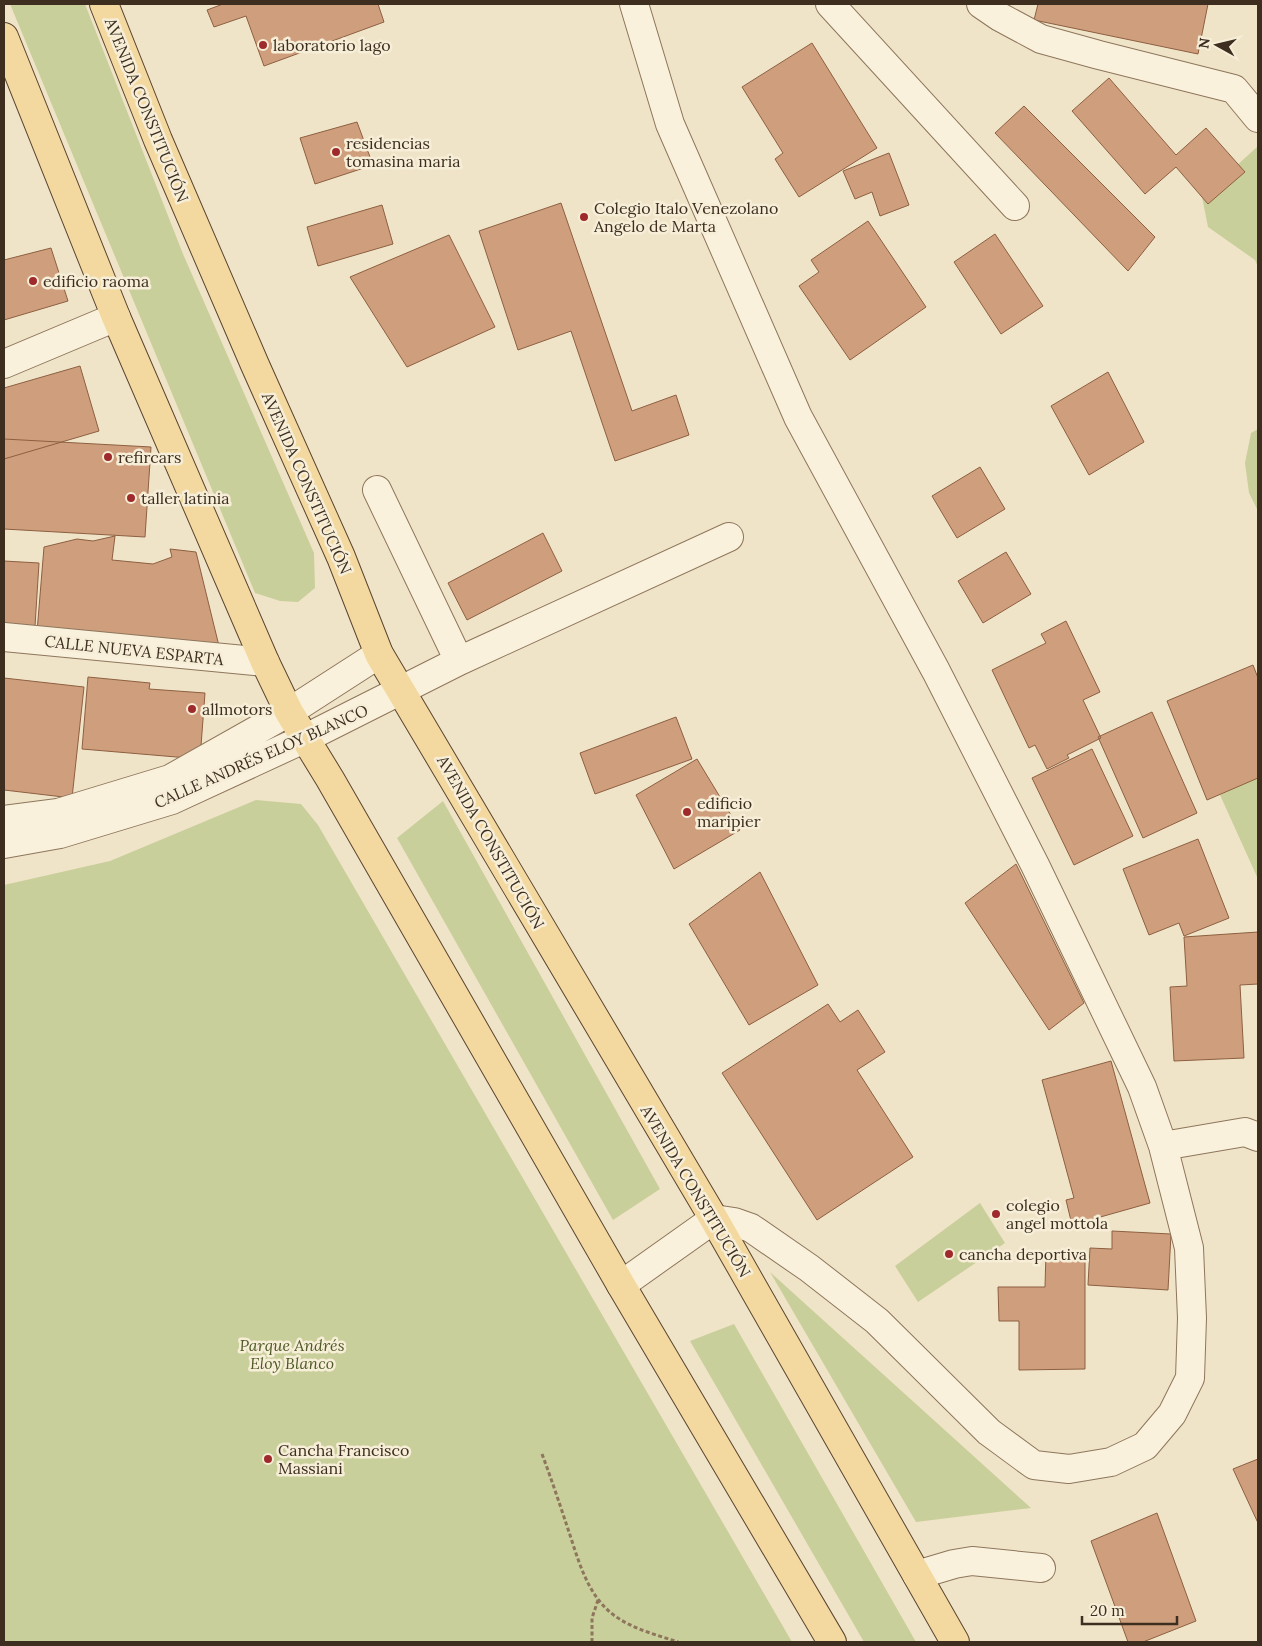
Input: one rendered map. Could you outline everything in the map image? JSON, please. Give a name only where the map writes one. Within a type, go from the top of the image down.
[{"type":"main road","name":"AVENIDA CONSTITUCIÓN","points":[[104,4],[158,140],[341,557],[379,654],[714,1219],[956,1642]]},
{"type":"main road","points":[[4,36],[116,317],[265,662],[289,712],[306,738],[621,1286],[832,1642]]},
{"type":"street","points":[[621,1286],[714,1219],[734,1222],[751,1228],[809,1268],[877,1321],[989,1432],[1034,1464],[1068,1469],[1111,1462],[1145,1446],[1172,1414],[1190,1378],[1192,1318],[1188,1248],[1163,1146],[1142,1087],[1030,856],[936,671],[798,417],[670,124],[634,4]]},
{"type":"street","points":[[830,4],[1015,206]]},
{"type":"street","points":[[982,4],[1000,17],[1041,39],[1234,89],[1258,118]]},
{"type":"street","points":[[4,364],[116,317]]},
{"type":"street","points":[[377,490],[459,662]]},
{"type":"street","name":"CALLE ANDRÉS ELOY BLANCO","points":[[4,844],[60,834],[172,800],[306,738],[459,662],[729,538]]},
{"type":"street","name":"CALLE NUEVA ESPARTA","points":[[4,637],[265,662]]},
{"type":"street","name":"CALLE ANDRÉS ELOY BLANCO","points":[[4,820],[58,814],[170,779],[289,712],[379,654]]},
{"type":"street","points":[[1163,1146],[1244,1132],[1258,1137]]},
{"type":"street","points":[[917,1575],[954,1564],[972,1561],[1041,1568]]},
{"type":"path","points":[[542,1454],[582,1572],[598,1600],[622,1621],[678,1642]]},
{"type":"path","points":[[592,1642],[592,1618],[598,1600]]},
{"type":"green space","points":[[10,4],[85,4],[183,254],[314,553],[315,588],[298,602],[280,601],[255,593]]},
{"type":"green space","points":[[1257,147],[1258,267],[1255,260],[1208,227],[1202,197]]},
{"type":"green space","points":[[1258,429],[1258,511],[1249,493],[1245,463],[1251,433]]},
{"type":"green space","points":[[1258,777],[1258,879],[1220,795]]},
{"type":"green space","name":"Parque Andrés Eloy Blanco","points":[[256,800],[301,804],[318,825],[792,1642],[4,1642],[4,885],[110,861]]},
{"type":"green space","points":[[443,801],[660,1189],[613,1220],[397,838]]},
{"type":"green space","name":"cancha deportiva","points":[[980,1203],[1005,1243],[918,1302],[895,1266]]},
{"type":"green space","points":[[770,1272],[1031,1508],[916,1522]]},
{"type":"green space","points":[[734,1324],[916,1642],[864,1642],[690,1341]]},
{"type":"building","points":[[223,4],[378,4],[384,22],[264,66],[246,16],[214,27],[207,10]]},
{"type":"building","points":[[1038,4],[1208,4],[1198,54],[1034,20]]},
{"type":"building","points":[[812,43],[877,148],[799,197],[775,159],[783,153],[742,87]]},
{"type":"building","points":[[1109,78],[1176,155],[1206,128],[1245,172],[1208,204],[1176,167],[1145,194],[1072,111]]},
{"type":"building","points":[[1024,106],[1155,237],[1128,271],[995,133]]},
{"type":"building","name":"residencias tomasina maria","points":[[357,122],[373,165],[315,184],[300,138]]},
{"type":"building","points":[[889,153],[909,205],[880,216],[872,192],[855,199],[843,171]]},
{"type":"building","points":[[561,203],[632,411],[676,395],[689,435],[615,461],[571,331],[518,350],[479,231]]},
{"type":"building","points":[[382,205],[393,244],[318,266],[307,227]]},
{"type":"building","points":[[868,221],[926,307],[850,360],[799,286],[819,272],[811,260]]},
{"type":"building","points":[[995,234],[1043,306],[1001,334],[954,262]]},
{"type":"building","points":[[449,235],[495,327],[407,367],[350,277]]},
{"type":"building","name":"edificio raoma","points":[[51,248],[68,301],[4,320],[4,260]]},
{"type":"building","points":[[80,366],[99,431],[4,459],[4,388]]},
{"type":"building","points":[[1108,372],[1144,442],[1089,475],[1051,406]]},
{"type":"building","points":[[4,439],[151,447],[145,537],[4,529]]},
{"type":"building","points":[[980,467],[1005,509],[957,538],[932,496]]},
{"type":"building","points":[[543,533],[562,571],[467,620],[448,583]]},
{"type":"building","points":[[115,536],[112,560],[153,564],[172,557],[170,549],[196,552],[219,646],[37,632],[44,547],[77,539],[93,541]]},
{"type":"building","points":[[1006,552],[1031,594],[983,623],[958,581]]},
{"type":"building","points":[[4,561],[39,563],[35,626],[4,625]]},
{"type":"building","points":[[1066,621],[1100,692],[1083,700],[1101,738],[1067,755],[1069,758],[1047,769],[1035,745],[1029,748],[992,670],[1046,643],[1041,634]]},
{"type":"building","points":[[1253,665],[1258,678],[1258,778],[1207,800],[1167,701]]},
{"type":"building","points":[[88,677],[150,683],[149,689],[205,693],[200,759],[82,749]]},
{"type":"building","points":[[4,678],[84,687],[72,798],[4,790]]},
{"type":"building","points":[[1152,712],[1197,813],[1143,838],[1098,737]]},
{"type":"building","points":[[676,717],[692,759],[595,794],[580,753]]},
{"type":"building","points":[[1092,749],[1133,836],[1074,865],[1032,778]]},
{"type":"building","name":"edificio maripier","points":[[697,759],[740,830],[674,869],[636,795]]},
{"type":"building","points":[[1198,839],[1229,918],[1184,936],[1179,923],[1149,935],[1123,869]]},
{"type":"building","points":[[1016,864],[1084,1003],[1049,1030],[965,903]]},
{"type":"building","points":[[760,872],[818,985],[749,1025],[689,924]]},
{"type":"building","points":[[1258,932],[1258,984],[1240,985],[1244,1058],[1174,1061],[1170,987],[1187,986],[1184,937]]},
{"type":"building","points":[[828,1004],[840,1022],[858,1010],[885,1052],[857,1070],[913,1157],[817,1220],[722,1073]]},
{"type":"building","points":[[1111,1061],[1150,1203],[1072,1225],[1066,1200],[1074,1198],[1042,1080]]},
{"type":"building","points":[[1112,1231],[1171,1234],[1168,1290],[1088,1285],[1090,1248],[1112,1249]]},
{"type":"building","points":[[1046,1252],[1085,1253],[1085,1369],[1019,1370],[1019,1321],[999,1321],[998,1287],[1045,1287]]},
{"type":"building","points":[[1258,1459],[1258,1523],[1233,1469]]},
{"type":"building","points":[[1157,1513],[1196,1621],[1143,1642],[1128,1642],[1091,1541]]},
{"type":"place","name":"laboratorio lago","points":[[263,45]]},
{"type":"place","name":"residencias tomasina maria","points":[[336,152]]},
{"type":"place","name":"Colegio Italo Venezolano Angelo de Marta","points":[[584,217]]},
{"type":"place","name":"edificio raoma","points":[[33,281]]},
{"type":"place","name":"refircars","points":[[108,457]]},
{"type":"place","name":"taller latinia","points":[[131,498]]},
{"type":"place","name":"allmotors","points":[[192,709]]},
{"type":"place","name":"edificio maripier","points":[[687,812]]},
{"type":"place","name":"colegio angel mottola","points":[[996,1214]]},
{"type":"place","name":"cancha deportiva","points":[[949,1254]]},
{"type":"place","name":"Cancha Francisco Massiani","points":[[268,1459]]}]
